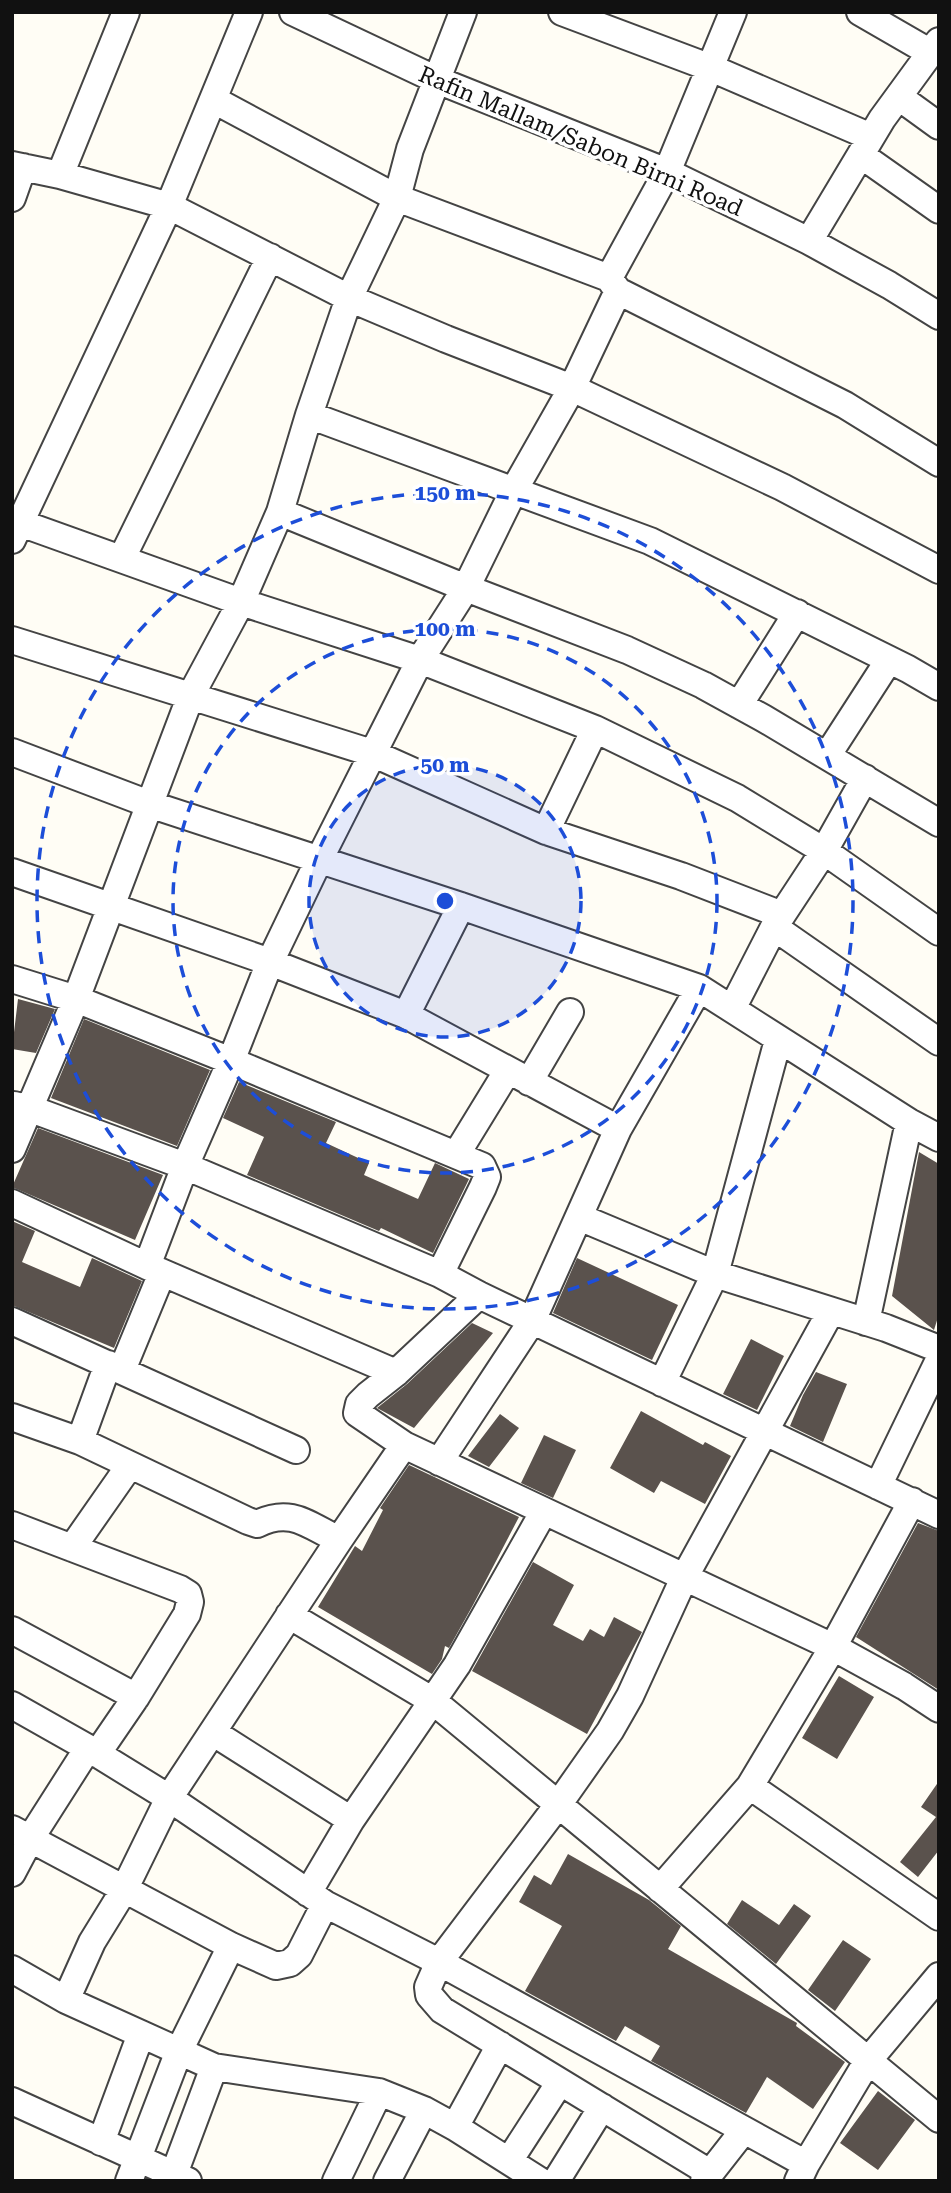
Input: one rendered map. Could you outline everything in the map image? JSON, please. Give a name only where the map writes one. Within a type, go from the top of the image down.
[{"type":"street","points":[[60,175],[126,12]]},
{"type":"street","points":[[249,12],[169,206],[15,528],[122,558],[241,602],[420,660],[594,729],[737,798],[824,851],[939,932]]},
{"type":"street","name":"Rafin Mallam/Sabon Birni Road","points":[[293,12],[437,80],[667,172],[809,241],[939,316]]},
{"type":"street","points":[[12,1149],[21,1107],[76,999],[191,695],[241,602],[280,512],[309,415],[349,298],[397,198],[410,149],[463,12]]},
{"type":"street","points":[[562,12],[711,68],[866,146],[939,210]]},
{"type":"street","points":[[80,1441],[115,1367],[155,1270],[185,1166],[270,962],[420,660],[466,588],[513,490],[572,388],[613,284],[667,172],[733,12]]},
{"type":"street","points":[[809,241],[866,146],[935,47],[860,12]]},
{"type":"street","points":[[899,97],[939,126]]},
{"type":"street","points":[[214,100],[397,198],[613,284],[845,405],[939,463]]},
{"type":"street","points":[[12,198],[18,166],[169,206],[349,298],[572,388],[782,487],[939,570]]},
{"type":"street","points":[[122,558],[270,257]]},
{"type":"street","points":[[309,415],[650,541],[939,687]]},
{"type":"street","points":[[280,512],[627,650],[740,705],[939,822]]},
{"type":"street","points":[[740,705],[797,613]]},
{"type":"street","points":[[12,640],[372,753],[546,831],[681,876],[778,921],[939,1042]]},
{"type":"street","points":[[827,756],[889,660]]},
{"type":"street","points":[[546,831],[594,729]]},
{"type":"street","points":[[12,752],[149,804],[461,906],[699,988],[909,1122],[939,1138]]},
{"type":"street","points":[[732,1009],[778,921],[824,851],[864,778]]},
{"type":"street","points":[[12,872],[270,962],[406,1015],[618,1129]]},
{"type":"street","points":[[406,1015],[461,906]]},
{"type":"street","points":[[12,979],[76,999],[482,1166],[487,1177],[440,1275]]},
{"type":"street","points":[[439,1462],[532,1321],[618,1129],[699,988]]},
{"type":"street","points":[[456,1155],[570,1012]]},
{"type":"street","points":[[662,1383],[715,1275],[778,1040]]},
{"type":"street","points":[[21,1107],[185,1166],[440,1275],[939,1515]]},
{"type":"street","points":[[866,1322],[909,1122]]},
{"type":"street","points":[[12,1203],[155,1270],[396,1373]]},
{"type":"street","points":[[579,1217],[715,1275],[866,1322],[939,1349]]},
{"type":"street","points":[[479,1296],[396,1373],[368,1395],[356,1409],[357,1413],[404,1445],[833,1647],[904,1686],[939,1709]]},
{"type":"street","points":[[744,2130],[707,2177],[602,2107],[442,2010],[431,2000],[428,1987],[439,1962],[558,1805],[610,1731],[630,1696],[684,1577],[831,1311]]},
{"type":"street","points":[[12,1321],[296,1450]]},
{"type":"street","points":[[878,1486],[939,1360]]},
{"type":"street","points":[[12,1417],[80,1441],[248,1521],[257,1524],[274,1516],[285,1516],[339,1540]]},
{"type":"street","points":[[66,2000],[92,1942],[124,1890],[169,1798],[404,1445]]},
{"type":"street","points":[[72,1548],[130,1465]]},
{"type":"street","points":[[660,1889],[750,1786],[833,1647],[912,1502]]},
{"type":"street","points":[[21,1834],[231,1946],[276,1966],[290,1963],[299,1955],[317,1898],[351,1820],[457,1665],[544,1511]]},
{"type":"street","points":[[12,1525],[180,1589],[188,1594],[190,1602],[187,1614],[136,1697],[21,1834],[12,1873]]},
{"type":"street","points":[[289,1615],[433,1701],[939,2119]]},
{"type":"street","points":[[12,1630],[136,1697]]},
{"type":"street","points":[[12,1705],[169,1798],[317,1898],[744,2130],[802,2172],[867,2062],[939,1976]]},
{"type":"street","points":[[214,1733],[351,1820]]},
{"type":"street","points":[[750,1786],[939,1917]]},
{"type":"street","points":[[134,2170],[179,2051],[231,1946]]},
{"type":"street","points":[[12,1969],[66,2000],[214,2067],[379,2092],[424,2110],[455,2127],[521,2173],[561,2082]]},
{"type":"street","points":[[101,2142],[141,2034]]},
{"type":"street","points":[[455,2127],[499,2045]]},
{"type":"street","points":[[12,2101],[101,2142],[134,2170],[181,2178],[214,2067]]},
{"type":"street","points":[[336,2181],[379,2092]]},
{"type":"street","points":[[556,2181],[602,2107]]},
{"type":"street","points":[[387,2181],[424,2110]]},
{"type":"building","points":[[18,999],[55,1009],[36,1053],[12,1049]]},
{"type":"building","points":[[84,1019],[210,1070],[177,1146],[51,1098]]},
{"type":"building","points":[[239,1082],[336,1122],[326,1143],[369,1163],[364,1175],[418,1199],[435,1163],[469,1179],[433,1253],[381,1228],[379,1231],[247,1175],[264,1137],[223,1118]]},
{"type":"building","points":[[38,1128],[163,1175],[135,1240],[12,1187]]},
{"type":"building","points":[[919,1152],[939,1164],[939,1314],[934,1330],[892,1296]]},
{"type":"building","points":[[12,1221],[35,1231],[22,1262],[80,1287],[92,1258],[142,1281],[114,1348],[12,1305]]},
{"type":"building","points":[[577,1258],[678,1305],[652,1360],[553,1313]]},
{"type":"building","points":[[472,1323],[493,1333],[414,1428],[377,1408],[407,1384]]},
{"type":"building","points":[[751,1339],[784,1356],[757,1410],[723,1394]]},
{"type":"building","points":[[816,1372],[847,1384],[823,1442],[790,1426]]},
{"type":"building","points":[[641,1411],[703,1445],[705,1442],[731,1456],[705,1504],[661,1481],[654,1493],[610,1468]]},
{"type":"building","points":[[500,1414],[519,1428],[489,1467],[468,1456]]},
{"type":"building","points":[[544,1435],[576,1450],[553,1498],[521,1483]]},
{"type":"building","points":[[409,1465],[519,1517],[473,1605],[449,1648],[445,1646],[442,1659],[432,1674],[318,1607],[355,1546],[362,1551],[383,1510],[380,1508]]},
{"type":"building","points":[[918,1523],[939,1531],[939,1690],[856,1637]]},
{"type":"building","points":[[533,1562],[574,1585],[553,1625],[583,1641],[590,1629],[604,1637],[614,1617],[642,1632],[587,1734],[472,1671]]},
{"type":"building","points":[[839,1676],[874,1697],[837,1759],[802,1738]]},
{"type":"building","points":[[939,1781],[939,1850],[918,1877],[900,1862],[936,1817],[921,1807]]},
{"type":"building","points":[[568,1854],[649,1900],[681,1926],[668,1949],[797,2023],[796,2026],[845,2062],[813,2109],[767,2077],[746,2113],[651,2061],[660,2046],[625,2026],[616,2041],[525,1991],[562,1926],[519,1902],[534,1875],[551,1885]]},
{"type":"building","points":[[742,1900],[779,1925],[794,1904],[811,1916],[776,1964],[727,1924]]},
{"type":"building","points":[[843,1940],[871,1959],[835,2011],[808,1990]]},
{"type":"building","points":[[878,2091],[915,2120],[878,2170],[840,2143]]}]
